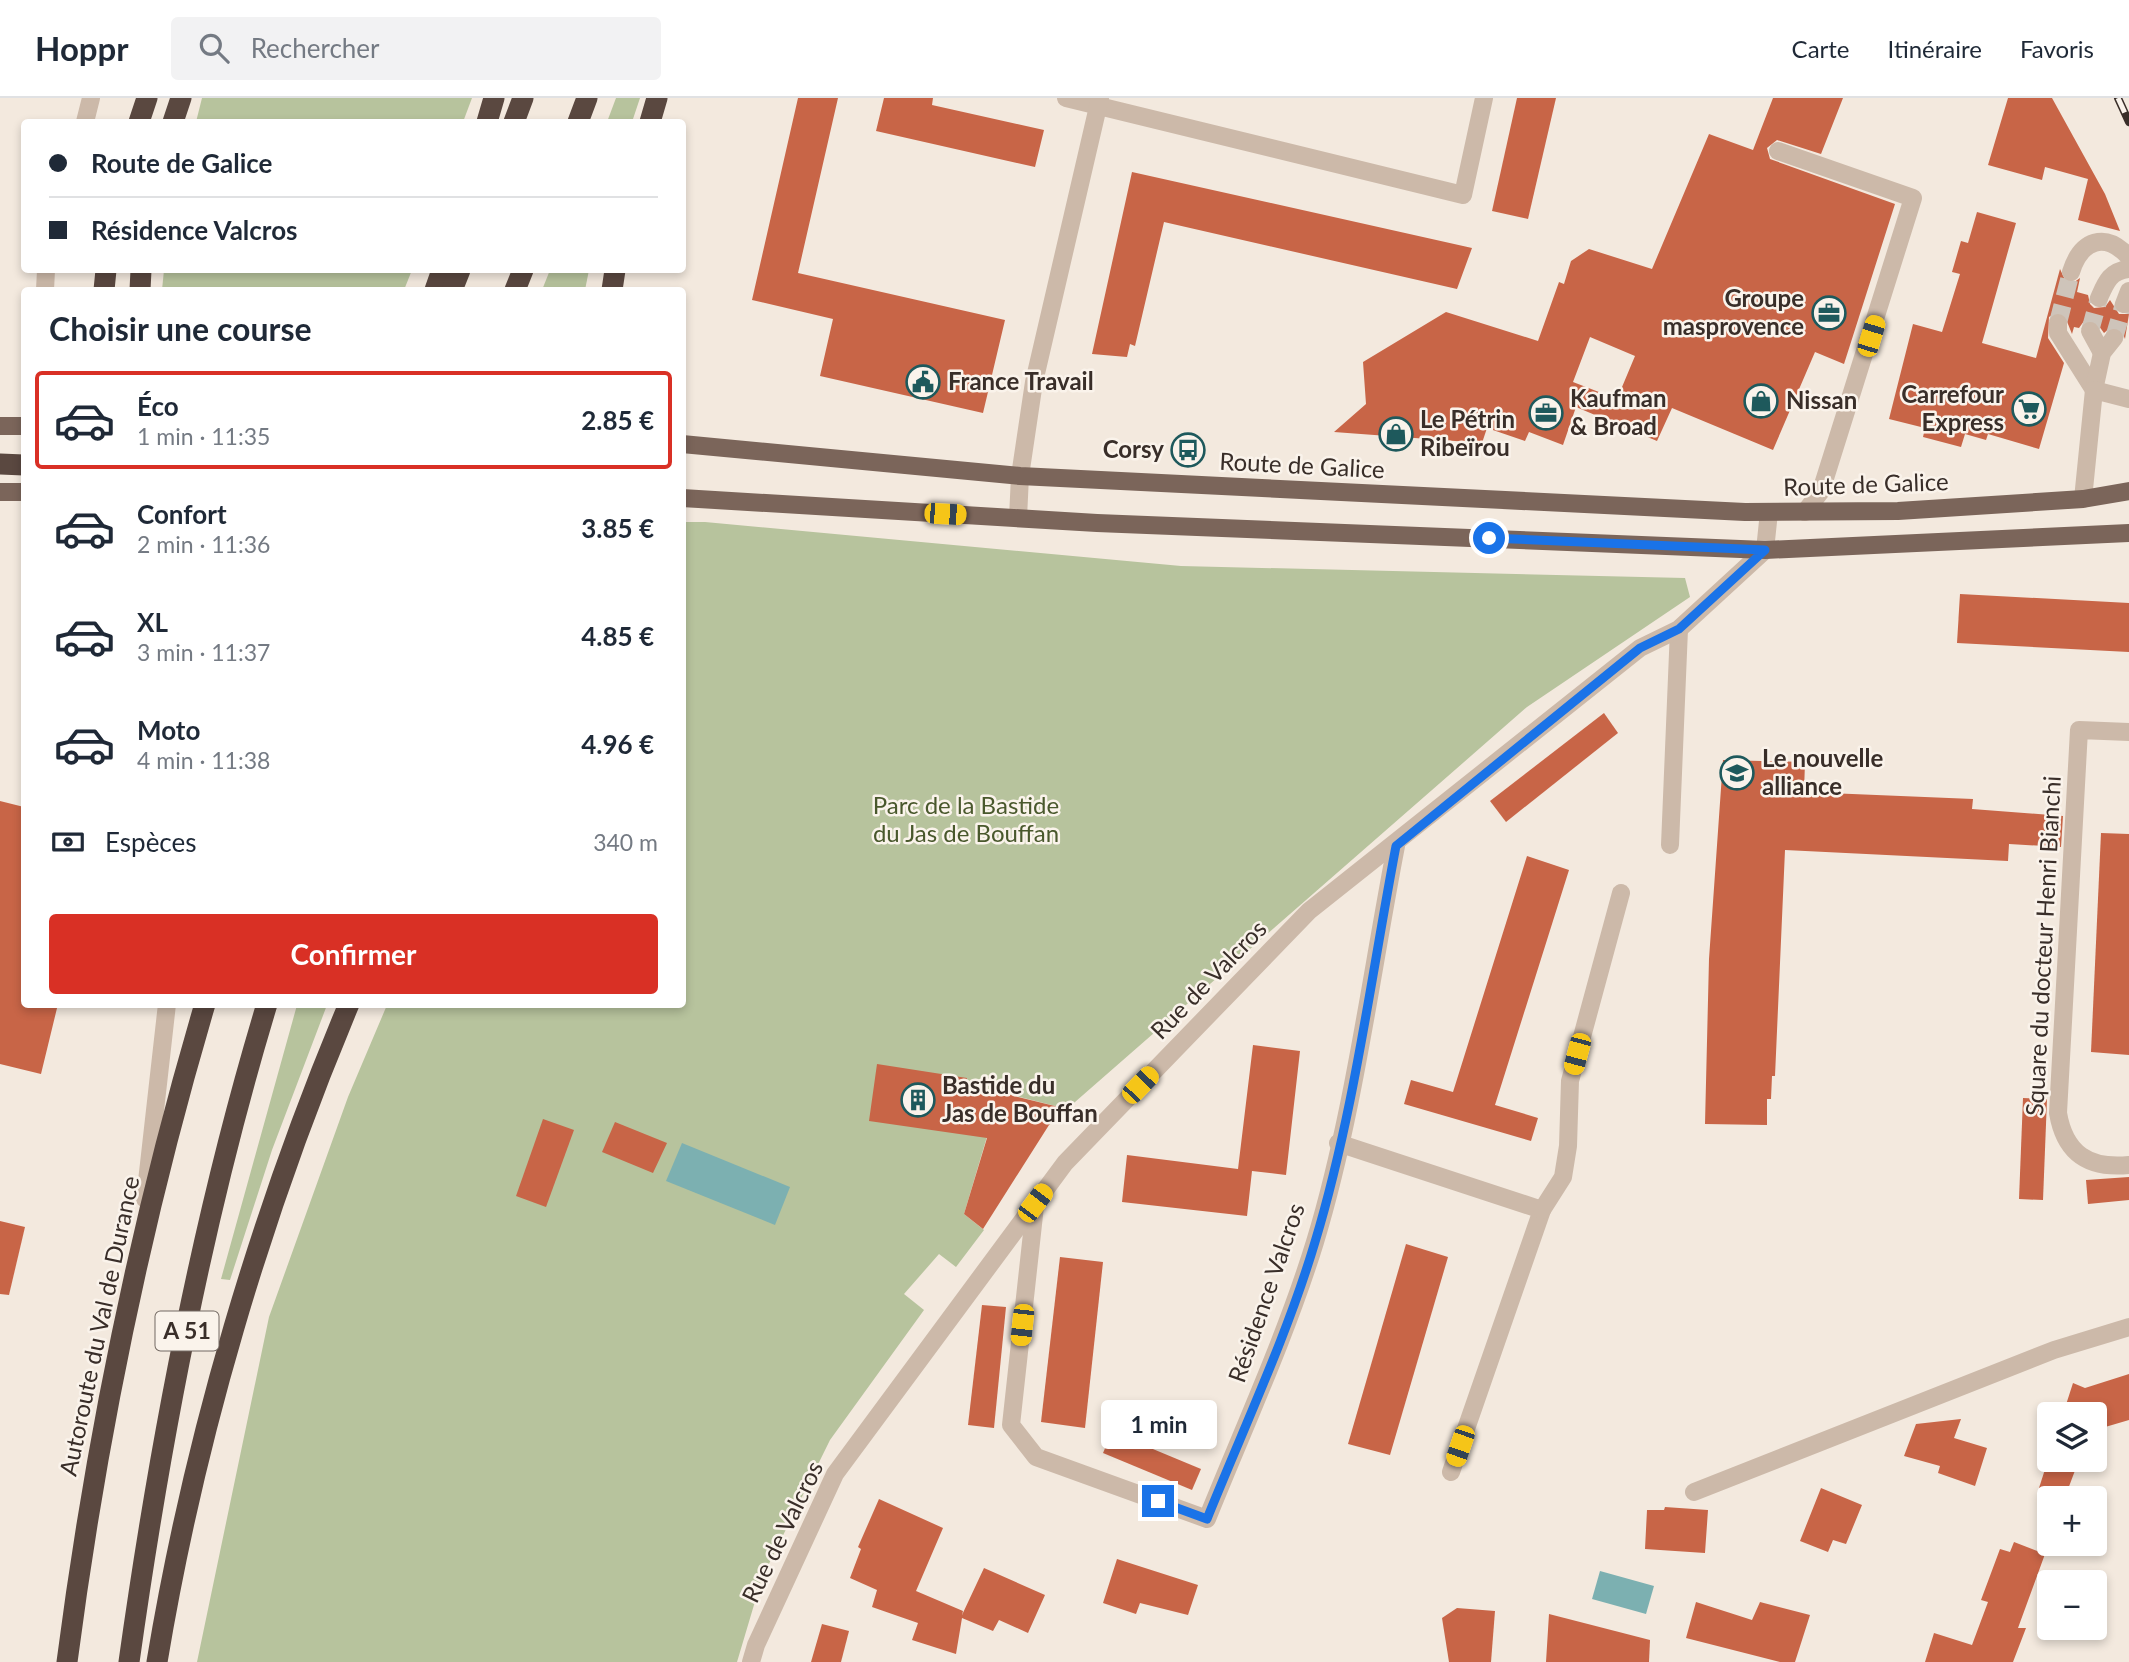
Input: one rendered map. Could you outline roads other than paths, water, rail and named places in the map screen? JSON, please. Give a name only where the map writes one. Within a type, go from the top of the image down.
[{"type":"highway","points":[[140,119],[147,98]]},
{"type":"highway","points":[[174,119],[181,98]]},
{"type":"highway","points":[[488,119],[494,98]]},
{"type":"highway","points":[[515,119],[523,98]]},
{"type":"highway","points":[[579,119],[587,98]]},
{"type":"highway","points":[[651,119],[657,98]]},
{"type":"highway","points":[[0,464],[21,465]]},
{"type":"highway","name":"Autoroute du Val de Durance","points":[[68,1662],[82,1553],[123,1322],[162,1153],[204,1008]]},
{"type":"highway","name":"A 51","points":[[129,1662],[151,1516],[209,1226],[266,1008]]},
{"type":"highway","points":[[157,1662],[192,1489],[222,1374],[288,1163],[347,1008]]},
{"type":"main road","points":[[0,426],[21,426]]},
{"type":"main road","name":"Route de Galice","points":[[686,444],[1020,476],[1769,512],[1898,511],[2083,499],[2129,491]]},
{"type":"main road","points":[[0,492],[21,492]]},
{"type":"main road","points":[[686,498],[1018,518],[1765,550],[2129,533]]},
{"type":"street","points":[[86,119],[91,98]]},
{"type":"street","points":[[1066,98],[1099,103],[1463,195],[1484,98]]},
{"type":"street","points":[[1018,518],[1020,476],[1034,382],[1099,103]]},
{"type":"street","points":[[1777,150],[1913,198],[1821,491],[1805,512]]},
{"type":"street","points":[[2071,272],[2080,250],[2087,244],[2101,243],[2120,248],[2129,257]]},
{"type":"street","points":[[2099,298],[2115,271],[2129,269]]},
{"type":"street","points":[[2058,323],[2059,333],[2094,390],[2129,399]]},
{"type":"street","points":[[2090,331],[2102,353]]},
{"type":"street","points":[[2083,499],[2094,390],[2102,353],[2114,338]]},
{"type":"street","points":[[1765,550],[1769,512]]},
{"type":"street","name":"Rue de Valcros","points":[[751,1662],[835,1474],[1065,1163],[1309,911],[1396,846],[1640,648],[1679,629],[1765,550]]},
{"type":"street","points":[[1670,845],[1679,629]]},
{"type":"street","name":"Square du docteur Henri Bianchi","points":[[2129,732],[2079,730],[2058,1113],[2061,1133],[2075,1151],[2103,1168],[2129,1165]]},
{"type":"street","name":"Résidence Valcros","points":[[1035,1203],[1011,1424],[1036,1457],[1207,1519],[1291,1313],[1316,1240],[1338,1143],[1396,846]]},
{"type":"street","points":[[1451,1472],[1542,1210],[1563,1177],[1568,1146],[1570,1081],[1621,894]]},
{"type":"street","points":[[139,1253],[167,1008]]},
{"type":"street","points":[[1338,1143],[1542,1210]]},
{"type":"street","points":[[1694,1492],[2054,1350],[2129,1327]]},
{"type":"water","points":[[682,1143],[790,1187],[775,1225],[666,1181]]},
{"type":"water","points":[[1600,1571],[1654,1586],[1646,1614],[1592,1599]]},
{"type":"tunnel","points":[[2058,323],[2071,272]]},
{"type":"tunnel","points":[[2090,331],[2099,298]]},
{"type":"tunnel","points":[[2114,338],[2124,304]]},
{"type":"railway","points":[[2118,98],[2129,122]]},
{"type":"place","name":"Groupe masprovence","points":[[1829,313]]},
{"type":"place","name":"France Travail","points":[[923,382]]},
{"type":"place","name":"Nissan","points":[[1761,401]]},
{"type":"place","name":"Carrefour Express","points":[[2029,409]]},
{"type":"place","name":"Kaufman & Broad","points":[[1546,413]]},
{"type":"place","name":"Le Pétrin Ribeïrou","points":[[1396,434]]},
{"type":"place","name":"Corsy","points":[[1188,450]]},
{"type":"place","name":"Le nouvelle alliance","points":[[1737,773]]},
{"type":"place","name":"Bastide du Jas de Bouffan","points":[[918,1100]]},
{"type":"park label","name":"Parc de la Bastide du Jas de Bouffan","points":[[966,820]]}]
